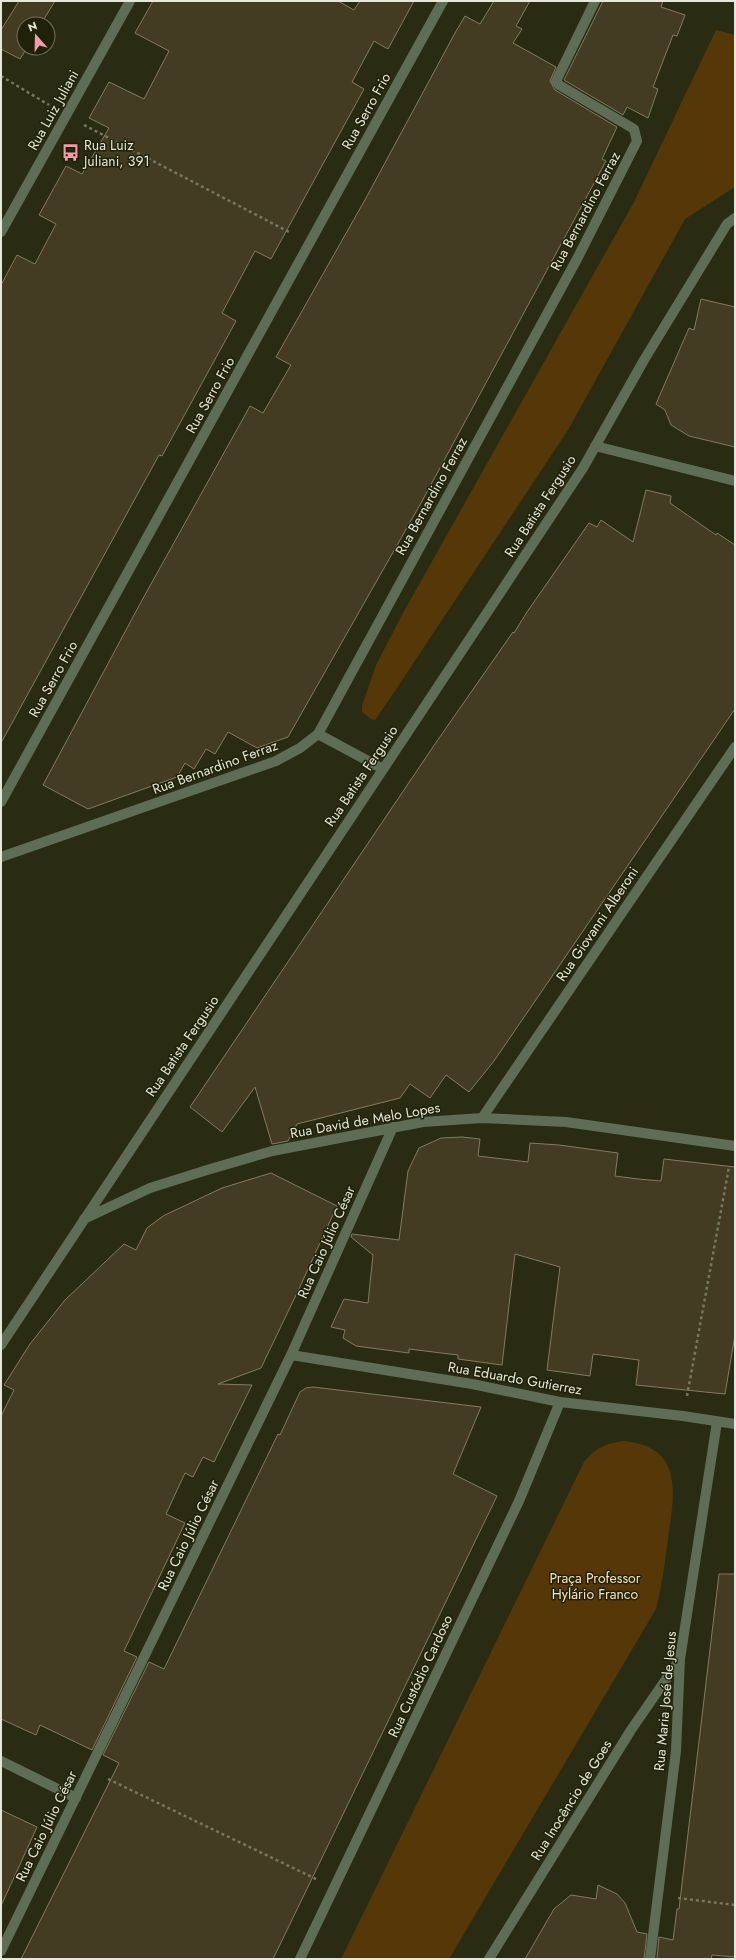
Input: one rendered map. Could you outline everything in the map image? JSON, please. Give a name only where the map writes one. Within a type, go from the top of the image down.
[{"type":"street","name":"Rua Luiz Juliani","points":[[1,232],[130,1]]},
{"type":"street","name":"Rua Serro Frio","points":[[1,802],[443,1]]},
{"type":"street","name":"Rua Bernardino Ferraz","points":[[1,857],[276,762],[300,748],[318,734],[576,259],[638,141],[634,129],[559,86],[556,81],[596,1]]},
{"type":"street","name":"Rua Batista Fergusio","points":[[1,1344],[578,474],[644,360],[727,224],[735,218]]},
{"type":"street","points":[[595,446],[735,481]]},
{"type":"street","points":[[318,734],[383,769]]},
{"type":"street","name":"Rua Giovanni Alberoni","points":[[482,1118],[735,747]]},
{"type":"street","name":"Rua David de Melo Lopes","points":[[84,1219],[150,1188],[272,1151],[423,1122],[482,1118],[566,1122],[734,1146]]},
{"type":"street","name":"Rua Caio Júlio César","points":[[1,1951],[291,1355],[393,1127]]},
{"type":"street","name":"Rua Eduardo Gutierrez","points":[[291,1355],[472,1384],[560,1402],[683,1416],[735,1424]]},
{"type":"street","name":"Rua Custódio Cardoso","points":[[300,1959],[519,1501],[560,1402]]},
{"type":"street","name":"Rua Maria José de Jesus","points":[[650,1959],[676,1751],[680,1659],[717,1422]]},
{"type":"street","name":"Rua Inocêncio de Goes","points":[[489,1959],[631,1730],[680,1659]]},
{"type":"street","points":[[1,1761],[76,1798]]},
{"type":"path","points":[[1,76],[67,116],[310,243]]},
{"type":"path","points":[[683,1416],[734,1146]]},
{"type":"path","points":[[90,1770],[334,1888]]},
{"type":"path","points":[[658,1895],[735,1905]]},
{"type":"green space","points":[[716,30],[735,35],[735,187],[685,219],[568,430],[395,691],[375,720],[371,719],[362,712],[362,706],[376,665],[403,613],[634,202]]},
{"type":"green space","name":"Praça Professor Hylário Franco","points":[[624,1441],[644,1445],[657,1453],[666,1463],[671,1476],[673,1490],[672,1506],[663,1574],[656,1609],[449,1959],[341,1959],[584,1462],[592,1453],[601,1447]]},
{"type":"building","points":[[19,1],[55,1],[46,16],[16,16],[16,56],[22,56],[20,59],[1,49],[1,30]]},
{"type":"building","points":[[153,1],[338,1],[354,10],[360,1],[414,1],[388,49],[374,41],[352,82],[364,89],[271,259],[255,251],[222,313],[236,321],[162,456],[159,455],[1,743],[1,285],[17,255],[35,264],[56,224],[39,215],[66,166],[82,174],[109,128],[89,118],[109,82],[144,99],[169,51],[135,33]]},
{"type":"building","points":[[494,1],[530,1],[516,26],[522,29],[513,43],[556,67],[550,81],[555,90],[617,127],[602,159],[606,161],[421,503],[288,737],[257,748],[228,732],[215,754],[206,749],[194,769],[185,763],[177,777],[88,809],[43,785],[141,602],[250,406],[263,413],[291,365],[276,357],[366,198],[455,33],[465,16],[480,24]]},
{"type":"building","points":[[603,1],[663,1],[661,7],[685,15],[677,36],[673,35],[653,87],[658,89],[648,118],[627,107],[623,115],[564,80]]},
{"type":"building","points":[[701,299],[735,307],[735,447],[689,436],[671,425],[665,410],[656,404],[689,328],[694,330]]},
{"type":"building","points":[[646,490],[671,496],[670,503],[716,535],[717,533],[735,545],[735,709],[494,1061],[469,1092],[446,1075],[430,1098],[410,1084],[400,1098],[297,1124],[288,1141],[272,1144],[255,1087],[222,1132],[190,1107],[437,741],[513,632],[514,633],[589,523],[597,527],[601,520],[633,542]]},
{"type":"building","points":[[462,1137],[480,1139],[478,1156],[528,1162],[530,1143],[559,1145],[618,1153],[615,1176],[638,1179],[661,1181],[664,1159],[735,1167],[735,1335],[725,1394],[636,1385],[639,1360],[593,1354],[590,1376],[547,1370],[560,1267],[515,1254],[502,1365],[458,1359],[458,1355],[409,1349],[409,1353],[356,1346],[343,1338],[345,1330],[331,1327],[344,1299],[368,1303],[373,1255],[351,1237],[352,1234],[399,1240],[408,1171],[419,1148],[441,1138]]},
{"type":"building","points":[[271,1173],[337,1206],[261,1368],[218,1384],[252,1385],[214,1462],[203,1457],[193,1477],[185,1473],[166,1514],[185,1523],[124,1651],[137,1657],[92,1750],[40,1725],[36,1735],[1,1719],[1,1416],[14,1390],[4,1385],[30,1344],[65,1300],[124,1244],[136,1250],[147,1228],[163,1216],[222,1188]]},
{"type":"building","points":[[313,1387],[481,1407],[453,1474],[497,1496],[273,1959],[21,1959],[119,1763],[103,1755],[149,1662],[164,1669],[278,1434],[280,1435],[300,1392],[306,1388]]},
{"type":"building","points":[[719,1574],[735,1574],[735,1957],[712,1955],[711,1959],[657,1959],[659,1937],[673,1940],[677,1909],[679,1909]]},
{"type":"building","points":[[1,1810],[37,1827],[1,1906]]},
{"type":"building","points":[[598,1885],[617,1894],[625,1903],[637,1932],[647,1934],[644,1959],[525,1959],[554,1909],[571,1895],[596,1899]]},
{"type":"place","name":"Rua Luiz Juliani, 391","points":[[71,153]]}]
